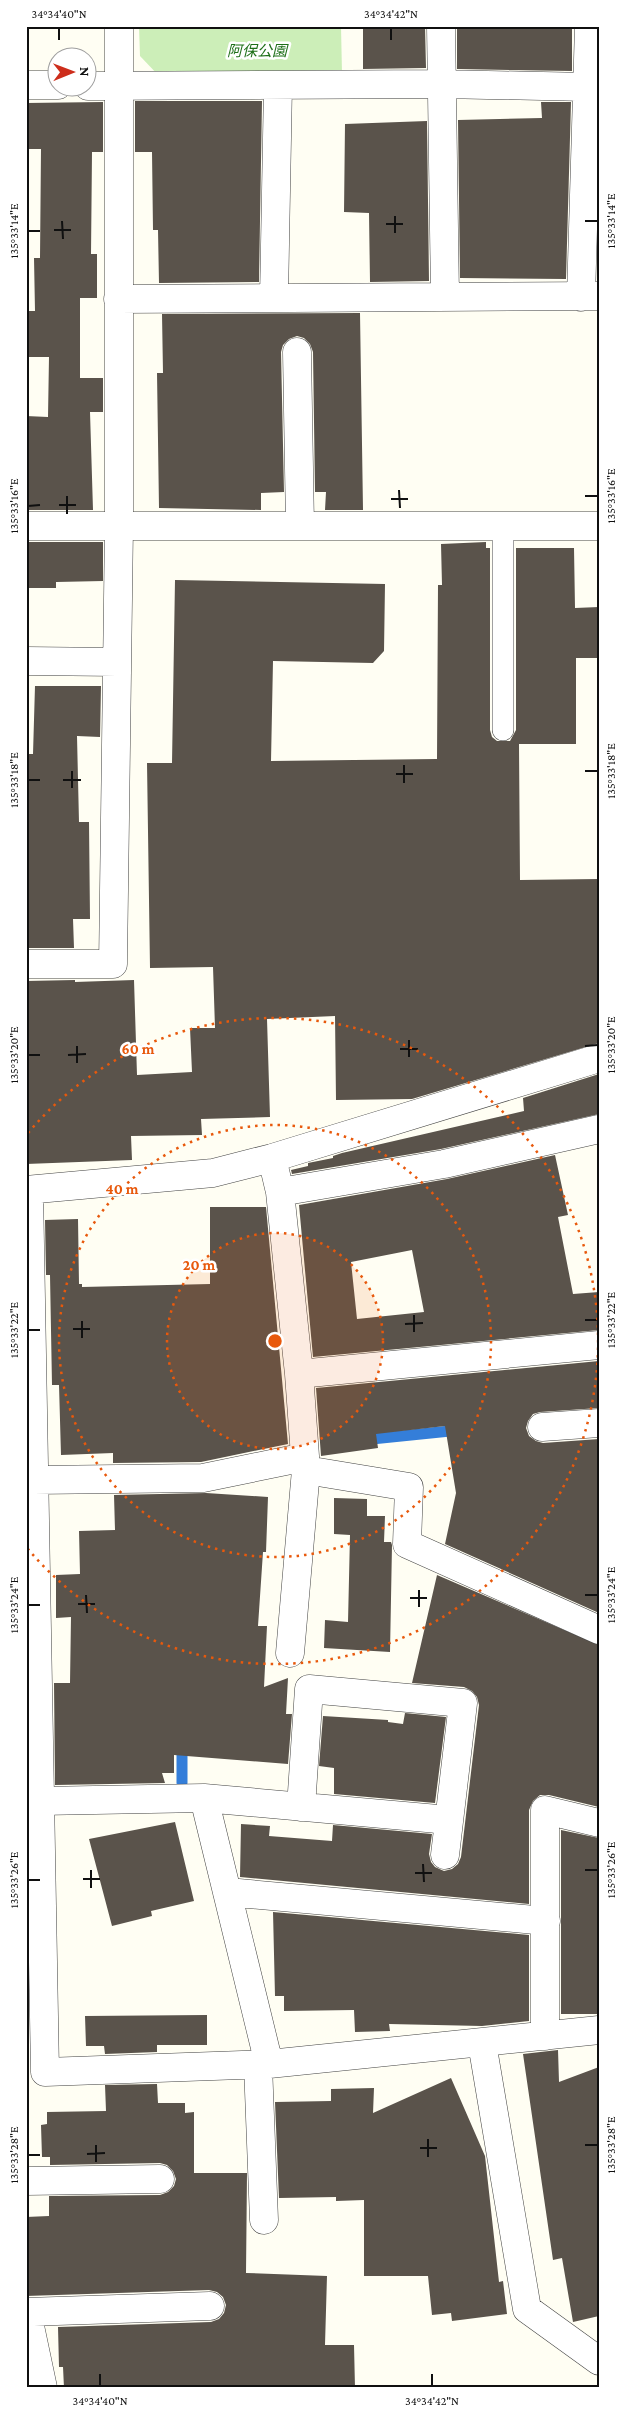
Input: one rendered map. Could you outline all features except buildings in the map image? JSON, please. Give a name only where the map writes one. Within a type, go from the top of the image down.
[{"type":"street","points":[[26,964],[113,964],[119,526],[119,26]]},
{"type":"street","points":[[441,26],[445,296]]},
{"type":"street","points":[[118,299],[445,296],[590,297],[589,26]]},
{"type":"street","points":[[98,86],[442,84],[588,87]]},
{"type":"street","points":[[26,85],[48,85]]},
{"type":"street","points":[[274,298],[278,85]]},
{"type":"street","points":[[297,352],[300,526]]},
{"type":"street","points":[[26,526],[599,526]]},
{"type":"street","points":[[26,661],[117,662]]},
{"type":"street","points":[[599,1058],[272,1158],[213,1172],[28,1190],[44,2072],[264,2064],[599,2030]]},
{"type":"street","points":[[280,1192],[444,1164],[599,1129]]},
{"type":"street","points":[[272,1158],[280,1192],[299,1374],[306,1464],[290,1653]]},
{"type":"street","points":[[299,1374],[599,1345]]},
{"type":"street","points":[[542,1427],[599,1423]]},
{"type":"street","points":[[34,1480],[204,1478],[306,1464],[409,1487],[407,1544],[599,1630]]},
{"type":"street","points":[[301,1807],[309,1689],[463,1702],[444,1855]]},
{"type":"street","points":[[40,1801],[204,1798],[449,1820]]},
{"type":"street","points":[[204,1798],[227,1892],[264,2064],[264,2220]]},
{"type":"street","points":[[545,2036],[545,1810],[599,1823]]},
{"type":"street","points":[[227,1892],[546,1921]]},
{"type":"street","points":[[482,2043],[527,2309],[599,2361]]},
{"type":"street","points":[[26,2181],[160,2179]]},
{"type":"street","points":[[43,2388],[26,2312],[210,2306]]},
{"type":"lane","points":[[503,526],[503,730]]},
{"type":"green space","name":"阿保公園","points":[[139,26],[341,26],[342,74],[160,77],[140,56]]},
{"type":"waterway","points":[[362,1440],[460,1430]]},
{"type":"waterway","points":[[182,1740],[182,1783]]}]
